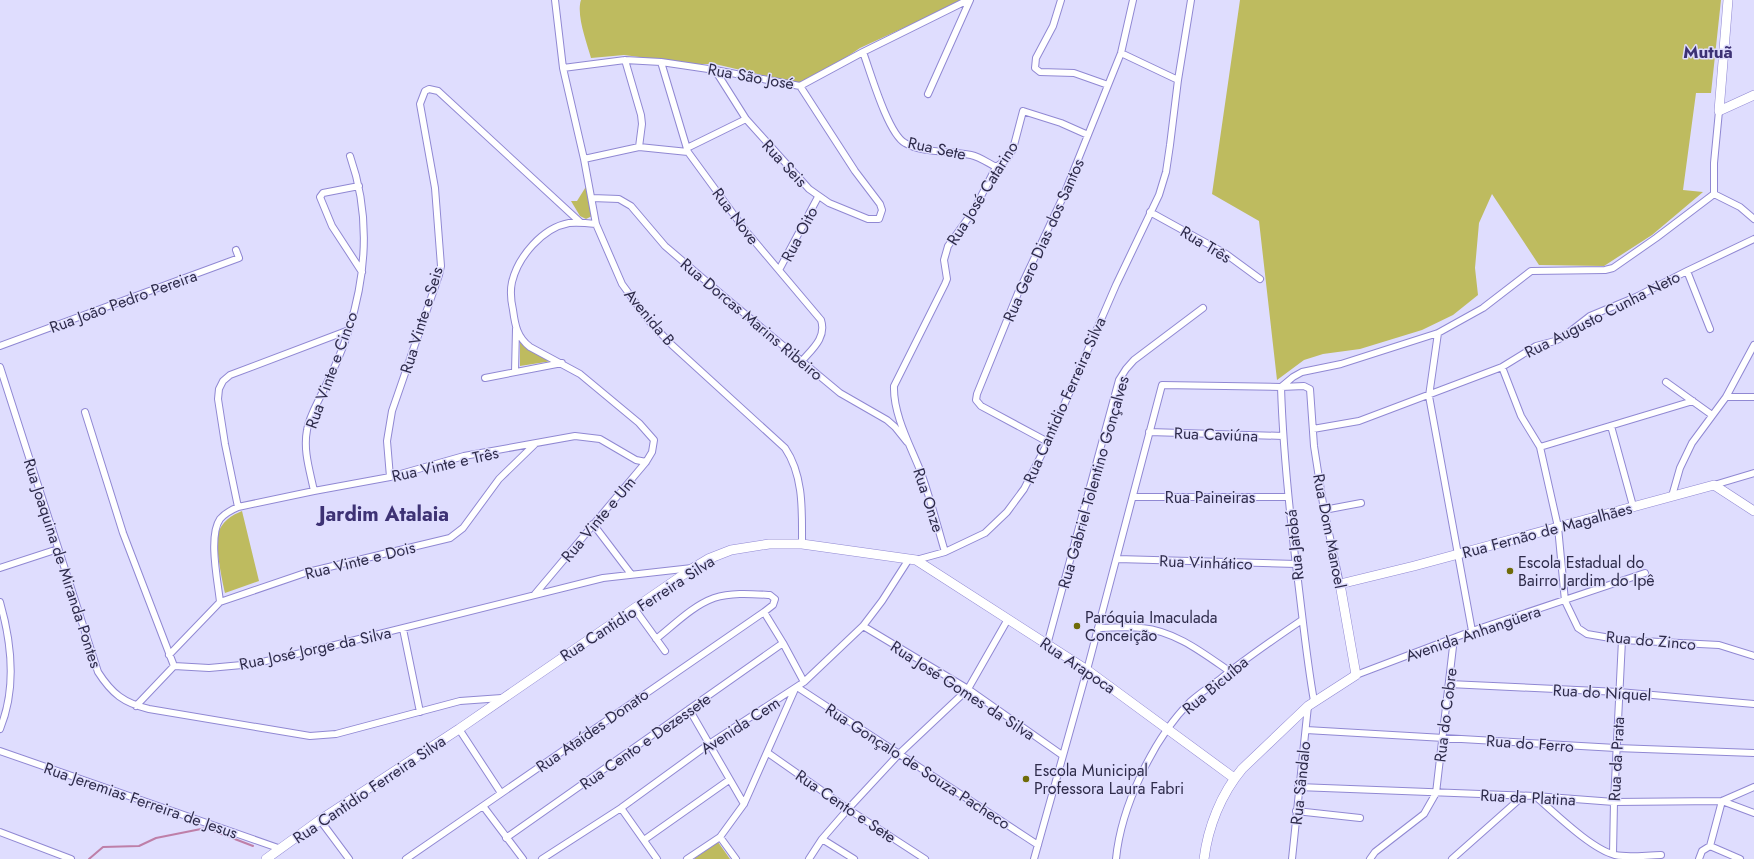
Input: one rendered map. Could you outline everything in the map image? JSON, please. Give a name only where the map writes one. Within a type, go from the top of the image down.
[{"type":"street","name":"Avenida B","points":[[555,0],[563,68],[584,159],[596,224],[622,284],[649,321],[672,345],[785,448],[796,468],[801,497],[802,544]]},
{"type":"street","name":"Rua São José","points":[[563,68],[625,60],[661,62],[715,70],[800,86],[863,52],[969,0]]},
{"type":"street","points":[[928,94],[969,0]]},
{"type":"street","points":[[1061,0],[1053,26],[1036,58],[1034,68],[1040,72],[1074,73],[1108,85]]},
{"type":"street","name":"Rua Gero Dias dos Santos","points":[[1048,442],[981,406],[976,400],[977,394],[1018,293],[1062,197],[1122,52],[1133,0]]},
{"type":"street","name":"Rua Cantidio Ferreira Silva","points":[[266,859],[320,820],[459,729],[634,608],[708,559],[731,550],[769,544],[802,544],[912,560],[945,552],[985,533],[1007,512],[1024,489],[1048,442],[1116,285],[1159,195],[1166,172],[1178,80],[1191,0]]},
{"type":"street","points":[[1714,194],[1714,163],[1728,0]]},
{"type":"street","name":"Rua Sete","points":[[863,52],[888,120],[897,137],[904,143],[945,152],[971,155],[996,167]]},
{"type":"street","points":[[1122,52],[1178,80]]},
{"type":"street","points":[[625,60],[641,115],[642,124],[639,147]]},
{"type":"street","name":"Rua Nove","points":[[661,62],[688,150],[745,230],[821,320],[823,326],[820,339],[800,362]]},
{"type":"street","name":"Rua Seis","points":[[715,70],[746,119],[818,197],[868,219],[874,220],[882,216],[880,204],[855,171],[800,86]]},
{"type":"street","name":"Rua Vinte e Seis","points":[[390,477],[387,441],[392,411],[439,275],[440,266],[435,188],[420,104],[425,91],[429,89],[438,91],[580,222]]},
{"type":"street","points":[[1719,111],[1754,94]]},
{"type":"street","name":"Rua José Catarino","points":[[912,448],[893,395],[894,386],[947,279],[944,260],[948,246],[974,210],[996,167],[1006,160],[1013,149],[1024,111],[1061,123],[1088,136]]},
{"type":"street","points":[[584,159],[639,147],[688,150],[746,119]]},
{"type":"street","name":"Rua Vinte e Cinco","points":[[314,490],[306,448],[307,430],[332,374],[349,330],[362,272],[365,242],[363,207],[359,186],[350,156]]},
{"type":"street","points":[[359,186],[323,193],[320,197],[332,226],[362,272]]},
{"type":"street","points":[[1714,194],[1740,207],[1754,219]]},
{"type":"street","points":[[1034,859],[1117,559],[1160,389],[1163,385],[1281,387],[1302,372],[1341,364],[1438,333],[1483,308],[1531,271],[1605,270],[1613,268],[1656,238],[1714,194]]},
{"type":"street","name":"Rua Oito","points":[[780,270],[818,197]]},
{"type":"street","name":"Rua Dorcas Marins Ribeiro","points":[[592,198],[619,199],[631,206],[665,246],[800,362],[840,393],[887,420],[895,427],[912,448]]},
{"type":"street","name":"Rua Três","points":[[1150,212],[1226,254],[1260,279]]},
{"type":"street","points":[[515,372],[516,329],[511,296],[511,284],[515,270],[530,247],[553,228],[580,222],[596,224]]},
{"type":"street","name":"Rua Augusto Cunha Neto","points":[[1313,429],[1359,421],[1429,396],[1502,367],[1536,346],[1555,341],[1563,337],[1590,316],[1636,298],[1687,271],[1754,239]]},
{"type":"street","name":"Rua João Pedro Pereira","points":[[0,346],[239,258],[236,250]]},
{"type":"street","points":[[1687,271],[1710,330]]},
{"type":"street","name":"Rua Gabriel Tolentino Gonçalves","points":[[1048,644],[1119,380],[1134,360],[1203,308]]},
{"type":"street","points":[[516,329],[524,342],[530,347],[562,363]]},
{"type":"street","points":[[238,508],[225,444],[218,399],[219,389],[223,381],[230,375],[349,330]]},
{"type":"street","points":[[1438,333],[1429,396],[1472,631]]},
{"type":"street","points":[[1672,496],[1692,443],[1726,397],[1754,345]]},
{"type":"street","points":[[485,378],[562,363]]},
{"type":"street","name":"Rua Vinte e Um","points":[[535,594],[646,462],[652,452],[654,440],[639,423],[580,374],[562,363]]},
{"type":"street","name":"Rua Joaquina de Miranda Pontes","points":[[0,367],[98,672],[115,695],[136,706],[270,731],[310,736],[336,734],[460,701],[503,698]]},
{"type":"street","points":[[1502,367],[1521,416],[1540,447],[1558,527],[1566,601]]},
{"type":"street","points":[[1666,382],[1712,415]]},
{"type":"street","name":"Rua Dom Manoel","points":[[1281,387],[1308,387],[1311,392],[1313,429],[1324,510],[1340,584],[1356,675]]},
{"type":"street","name":"Rua Jatobá","points":[[1281,387],[1282,436],[1311,704]]},
{"type":"street","points":[[1726,397],[1754,397]]},
{"type":"street","points":[[1540,447],[1693,401]]},
{"type":"street","points":[[85,412],[123,533],[174,666],[136,706]]},
{"type":"street","points":[[1611,426],[1633,506]]},
{"type":"street","name":"Rua Caviúna","points":[[1149,432],[1282,436]]},
{"type":"street","name":"Rua Vinte e Três","points":[[220,602],[214,536],[220,519],[230,511],[238,508],[314,490],[390,477],[464,456],[575,436],[588,436],[600,439],[636,460],[646,462]]},
{"type":"street","name":"Rua Vinte e Dois","points":[[169,655],[220,602],[308,572],[450,538],[463,528],[499,479],[534,444]]},
{"type":"street","name":"Rua Onze","points":[[912,448],[921,472],[945,552]]},
{"type":"street","name":"Rua Fernão de Magalhães","points":[[1340,584],[1558,527],[1754,473]]},
{"type":"street","points":[[1714,485],[1754,511]]},
{"type":"street","name":"Rua Paineiras","points":[[1133,497],[1288,497]]},
{"type":"street","points":[[1324,510],[1361,503]]},
{"type":"street","points":[[593,524],[631,574]]},
{"type":"street","points":[[0,568],[58,549]]},
{"type":"street","name":"Rua Vinhático","points":[[1117,559],[1296,564]]},
{"type":"street","name":"Rua Arapoca","points":[[912,560],[1048,644],[1087,670],[1168,728],[1234,778]]},
{"type":"street","name":"Avenida Cem","points":[[542,859],[621,808],[709,744],[804,682],[863,626],[912,560]]},
{"type":"street","name":"Rua José Jorge da Silva","points":[[174,666],[209,668],[253,664],[403,629],[535,594],[603,578],[693,568]]},
{"type":"street","name":"Avenida Anhangüera","points":[[1204,859],[1211,826],[1234,778],[1268,742],[1311,704],[1356,675],[1472,631],[1566,601],[1645,573]]},
{"type":"street","name":"Rua Ataídes Donato","points":[[406,859],[764,612],[772,605],[774,599],[770,595],[753,594],[732,595],[715,598],[698,606],[656,639]]},
{"type":"street","name":"Rua do Zinco","points":[[1566,601],[1575,624],[1581,631],[1622,640],[1719,645],[1754,656]]},
{"type":"street","points":[[0,602],[12,666],[7,707],[0,729]]},
{"type":"street","points":[[634,608],[665,651]]},
{"type":"street","points":[[764,612],[804,682]]},
{"type":"street","points":[[809,859],[822,839],[899,754],[968,689],[1008,619]]},
{"type":"street","name":"Rua Bicuíba","points":[[1116,859],[1118,842],[1137,786],[1168,728],[1191,701],[1254,652],[1302,620]]},
{"type":"street","name":"Rua José Gomes da Silva","points":[[863,626],[968,689],[1062,755]]},
{"type":"street","points":[[1098,628],[1141,628],[1167,634],[1204,653],[1230,671]]},
{"type":"street","points":[[403,629],[420,712]]},
{"type":"street","name":"Rua do Cobre","points":[[1436,793],[1441,738],[1454,638]]},
{"type":"street","name":"Rua da Prata","points":[[1614,854],[1616,748],[1622,640]]},
{"type":"street","name":"Rua Cento e Dezessete","points":[[506,838],[783,643]]},
{"type":"street","name":"Rua do Níquel","points":[[1449,684],[1619,692],[1754,704]]},
{"type":"street","points":[[688,859],[720,837],[744,804],[796,688]]},
{"type":"street","name":"Rua Gonçalo de Souza Pacheco","points":[[796,688],[1038,844]]},
{"type":"street","name":"Rua Sândalo","points":[[1292,859],[1298,787],[1311,704]]},
{"type":"street","points":[[689,709],[744,804]]},
{"type":"street","points":[[459,729],[501,793]]},
{"type":"street","name":"Rua do Ferro","points":[[1306,730],[1616,748],[1754,753]]},
{"type":"street","name":"Rua Jeremias Ferreira de Jesus","points":[[0,751],[281,849]]},
{"type":"street","name":"Rua Cento e Sete","points":[[768,753],[848,809],[925,859]]},
{"type":"street","points":[[644,840],[729,780]]},
{"type":"street","name":"Rua da Platina","points":[[1298,787],[1535,796],[1614,802],[1722,801],[1754,787]]},
{"type":"street","points":[[1370,859],[1375,852],[1424,814],[1436,793]]},
{"type":"street","points":[[1452,859],[1523,796]]},
{"type":"street","points":[[1535,796],[1599,848],[1614,854],[1661,855]]},
{"type":"street","points":[[1699,859],[1702,851],[1710,846],[1722,801],[1754,813]]},
{"type":"street","points":[[483,806],[523,859]]},
{"type":"street","points":[[621,808],[657,859]]},
{"type":"street","points":[[1296,811],[1360,818]]},
{"type":"street","points":[[320,820],[348,859]]},
{"type":"street","points":[[0,832],[71,859]]},
{"type":"street","points":[[720,837],[736,859]]},
{"type":"street","points":[[822,839],[854,859]]},
{"type":"street","points":[[1710,846],[1740,859]]},
{"type":"shaded area","points":[[581,0],[964,0],[860,48],[805,85],[715,64],[692,64],[624,55],[591,58],[581,21]]},
{"type":"shaded area","points":[[1240,0],[1721,0],[1711,93],[1696,93],[1683,190],[1703,192],[1652,235],[1604,266],[1539,265],[1492,194],[1479,223],[1475,268],[1478,295],[1453,315],[1422,330],[1360,349],[1323,354],[1304,360],[1277,380],[1259,221],[1212,194]]},
{"type":"shaded area","points":[[587,185],[592,216],[586,219],[580,216],[571,201],[577,201]]},
{"type":"shaded area","points":[[520,340],[552,361],[520,366]]},
{"type":"shaded area","points":[[242,511],[259,581],[225,593],[218,555],[218,534],[219,530],[227,520]]},
{"type":"shaded area","points":[[718,842],[730,859],[695,859],[695,858]]},
{"type":"waterway","points":[[89,859],[103,847],[139,846],[156,838],[206,828],[253,846]]},
{"type":"place","name":"Escola Estadual do Bairro Jardim do Ipê","points":[[1510,571]]},
{"type":"place","name":"Paróquia Imaculada Conceição","points":[[1077,626]]},
{"type":"place","name":"Escola Municipal Professora Laura Fabri","points":[[1026,779]]},
{"type":"district","name":"Mutuã","points":[[1708,52]]},
{"type":"district","name":"Jardim Atalaia","points":[[384,514]]}]
